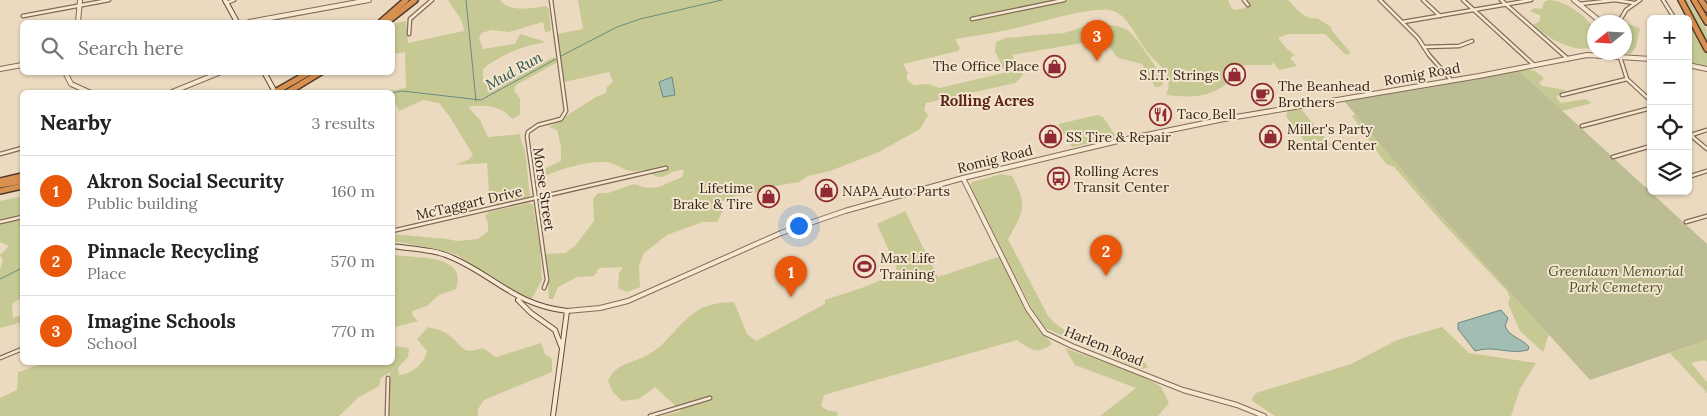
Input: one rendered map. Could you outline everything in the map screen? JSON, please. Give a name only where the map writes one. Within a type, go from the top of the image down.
[{"type":"highway","points":[[383,20],[406,0]]},
{"type":"highway","points":[[390,20],[413,0]]},
{"type":"highway","points":[[1680,0],[1707,49]]},
{"type":"highway","points":[[1694,0],[1707,22]]},
{"type":"highway","points":[[1701,0],[1707,9]]},
{"type":"highway","points":[[280,90],[305,75]]},
{"type":"highway","points":[[291,90],[316,75]]},
{"type":"highway","points":[[0,181],[20,176]]},
{"type":"highway","points":[[0,185],[20,181]]},
{"type":"highway","points":[[0,191],[20,186]]},
{"type":"street","points":[[78,20],[80,0]]},
{"type":"street","points":[[23,16],[109,0]]},
{"type":"street","points":[[234,0],[225,1],[236,20]]},
{"type":"street","points":[[260,20],[369,0]]},
{"type":"street","points":[[409,34],[410,20],[432,0]]},
{"type":"street","name":"Morse Street","points":[[544,288],[547,280],[527,133],[535,126],[559,121],[566,111],[551,0]]},
{"type":"street","points":[[972,19],[1064,0]]},
{"type":"street","points":[[1244,0],[1248,5]]},
{"type":"street","points":[[1380,0],[1403,22],[1452,81]]},
{"type":"street","points":[[1423,0],[1441,17]]},
{"type":"street","points":[[1463,0],[1535,65]]},
{"type":"street","points":[[1501,0],[1568,59]]},
{"type":"street","points":[[1403,22],[1441,17],[1531,0]]},
{"type":"street","points":[[1574,0],[1593,15]]},
{"type":"street","points":[[1579,4],[1615,0],[1634,3]]},
{"type":"street","points":[[1623,15],[1626,10],[1640,0]]},
{"type":"street","points":[[1663,0],[1672,15]]},
{"type":"street","points":[[1424,47],[1460,46],[1472,41]]},
{"type":"street","name":"Romig Road","points":[[516,297],[535,305],[567,311],[600,308],[628,301],[800,225],[963,178],[1122,140],[1224,119],[1452,81],[1587,56]]},
{"type":"street","name":"Romig Road","points":[[1632,56],[1647,58]]},
{"type":"street","points":[[1621,60],[1627,79],[1647,97]]},
{"type":"street","points":[[0,69],[20,64]]},
{"type":"street","points":[[1692,66],[1707,69]]},
{"type":"street","points":[[66,75],[71,84],[84,90]]},
{"type":"street","points":[[177,90],[214,75]]},
{"type":"street","points":[[266,75],[274,90]]},
{"type":"street","points":[[1562,95],[1627,79]]},
{"type":"street","points":[[1582,126],[1647,109]]},
{"type":"street","points":[[1692,134],[1707,130]]},
{"type":"street","points":[[1692,137],[1707,149]]},
{"type":"street","points":[[1613,157],[1647,147]]},
{"type":"street","points":[[0,154],[20,149]]},
{"type":"street","name":"McTaggart Drive","points":[[395,230],[666,168]]},
{"type":"street","points":[[1692,176],[1707,171]]},
{"type":"street","name":"Harlem Road","points":[[963,178],[1028,309],[1046,333],[1072,346],[1183,390],[1237,405],[1264,416]]},
{"type":"street","points":[[1686,222],[1707,216]]},
{"type":"street","points":[[0,222],[20,217]]},
{"type":"street","points":[[395,246],[431,252],[452,258],[516,297],[530,313],[555,330],[562,348]]},
{"type":"street","points":[[553,416],[567,311]]},
{"type":"street","points":[[0,358],[20,350]]},
{"type":"street","points":[[387,416],[388,378]]},
{"type":"street","points":[[650,416],[710,398]]},
{"type":"green space","points":[[448,0],[500,0],[515,8],[546,6],[549,9],[551,31],[545,32],[543,22],[509,32],[491,30],[482,33],[479,38],[483,49],[515,44],[520,34],[546,42],[513,51],[497,59],[483,69],[483,83],[501,82],[510,79],[554,57],[558,62],[516,85],[514,90],[520,99],[520,115],[512,119],[503,111],[492,107],[468,107],[480,120],[488,137],[520,134],[525,150],[530,197],[490,207],[487,163],[455,165],[468,160],[473,155],[450,117],[439,103],[423,100],[397,112],[399,110],[395,103],[394,90],[406,88],[405,52],[395,54],[395,24],[406,21],[408,43],[464,31],[460,18]]},
{"type":"green space","points":[[578,0],[1228,0],[1232,9],[1237,10],[1250,6],[1245,0],[1288,0],[1305,16],[1317,18],[1331,27],[1332,31],[1351,53],[1346,55],[1325,34],[1288,34],[1278,38],[1295,55],[1290,58],[1297,66],[1279,70],[1273,62],[1272,65],[1246,65],[1225,71],[1231,80],[1216,90],[1201,95],[1184,96],[1166,95],[1169,82],[1165,72],[1145,49],[1126,20],[1116,12],[1095,10],[1081,12],[1012,29],[955,39],[960,48],[958,51],[903,64],[908,73],[906,77],[908,81],[914,85],[928,84],[940,88],[999,74],[1005,72],[995,51],[996,42],[1005,38],[1064,33],[1095,23],[1117,26],[1128,30],[1160,73],[1163,84],[1155,87],[1142,64],[1118,58],[1108,45],[1100,40],[1012,55],[1023,75],[1015,83],[926,103],[924,110],[928,115],[920,129],[879,152],[830,171],[808,176],[799,182],[769,187],[750,195],[735,196],[720,202],[723,210],[717,222],[702,222],[667,235],[644,253],[639,266],[640,287],[627,292],[618,288],[619,273],[623,267],[599,268],[594,276],[577,277],[558,287],[553,299],[549,299],[546,254],[565,253],[575,246],[594,221],[593,199],[598,193],[608,193],[634,184],[646,188],[659,187],[682,177],[684,170],[657,177],[645,170],[631,171],[614,164],[595,162],[569,167],[536,179],[540,171],[561,161],[561,147],[557,130],[549,127],[596,97],[606,93],[607,87],[613,82],[609,72],[564,82],[557,34],[583,29]]},
{"type":"green space","points":[[1549,0],[1568,5],[1586,19],[1587,48],[1577,49],[1558,42],[1533,25],[1539,22],[1541,16],[1530,11],[1534,8],[1542,9],[1544,2]]},
{"type":"green space","points":[[1683,0],[1688,0],[1707,30],[1707,45],[1692,15]]},
{"type":"green space","points":[[1632,25],[1640,28],[1636,47],[1632,53]]},
{"type":"green space","points":[[1692,26],[1707,54],[1707,67],[1692,64]]},
{"type":"green space","points":[[1528,69],[1535,71],[1544,78],[1539,83],[1542,86],[1566,90],[1556,97],[1561,103],[1585,99],[1592,103],[1562,111],[1519,71]]},
{"type":"green space","name":"Greenlawn Memorial Park Cemetery","points":[[1519,71],[1647,189],[1647,195],[1654,195],[1707,244],[1707,340],[1590,380],[1438,212],[1344,101]]},
{"type":"green space","points":[[1301,109],[1331,145],[1311,150],[1286,116],[1288,111]]},
{"type":"green space","points":[[1355,114],[1550,331],[1543,352],[1520,331],[1508,304],[1510,298],[1507,291],[1441,221],[1394,167],[1386,164],[1352,116]]},
{"type":"green space","points":[[1098,115],[1103,117],[1115,135],[1114,138],[1072,147],[1058,124]]},
{"type":"green space","points":[[1002,174],[1012,176],[1022,202],[1021,215],[1008,239],[1048,316],[1067,332],[1091,344],[1142,359],[1148,367],[1143,369],[1135,367],[1045,328],[1034,313],[970,186],[972,182]]},
{"type":"green space","points":[[20,196],[20,298],[12,304],[13,318],[20,316],[20,323],[0,328],[0,269],[3,261],[0,255],[9,246],[0,242],[0,201]]},
{"type":"green space","points":[[529,203],[533,205],[540,249],[542,280],[531,300],[498,284],[457,255],[395,241],[395,234],[457,241],[478,239],[488,231],[488,223],[485,216],[489,212]]},
{"type":"green space","points":[[905,211],[938,277],[1001,256],[1033,321],[1052,344],[1042,349],[1034,350],[1017,340],[824,395],[821,406],[827,410],[837,412],[838,416],[662,416],[681,411],[655,387],[639,399],[622,401],[613,392],[608,381],[616,370],[655,350],[686,320],[704,307],[734,302],[747,334],[756,341],[825,304],[825,300],[863,288],[882,279],[897,269],[877,224]]},
{"type":"green space","points":[[395,255],[438,260],[455,269],[458,278],[456,289],[439,295],[427,306],[412,311],[413,316],[418,321],[395,327]]},
{"type":"green space","points":[[428,327],[445,332],[464,349],[471,351],[483,348],[496,357],[541,343],[545,354],[552,359],[552,372],[484,400],[478,409],[478,416],[389,416],[390,372],[381,378],[379,386],[359,397],[339,416],[0,416],[0,398],[17,390],[18,372],[39,365],[395,365],[395,346],[409,348],[408,357],[398,368],[399,375],[413,370],[425,356],[427,351],[417,339]]},
{"type":"green space","points":[[1442,327],[1469,353],[1536,363],[1520,389],[1511,416],[1275,416],[1251,400],[1256,393],[1351,364],[1397,340]]},
{"type":"green space","points":[[1707,340],[1707,362],[1704,360],[1691,363],[1707,382],[1707,393],[1670,353]]},
{"type":"green space","points":[[1065,348],[1135,373],[1155,383],[1161,387],[1169,403],[1158,416],[1100,416],[1136,388],[1075,365]]},
{"type":"shaded area","points":[[672,77],[675,95],[663,97],[659,82]]},
{"type":"shaded area","points":[[1501,310],[1508,318],[1505,326],[1507,330],[1526,344],[1529,347],[1528,350],[1482,349],[1475,351],[1458,329],[1458,323]]},
{"type":"waterway","points":[[466,0],[476,99]]},
{"type":"waterway","name":"Mud Run","points":[[561,56],[617,27],[640,19],[722,0]]},
{"type":"waterway","name":"Mud Run","points":[[476,99],[481,100],[556,59]]},
{"type":"waterway","name":"Mud Run","points":[[395,92],[402,91],[476,99]]},
{"type":"waterway","name":"Mud Run","points":[[0,279],[20,269]]},
{"type":"place","name":"Imagine Schools","points":[[1097,61]]},
{"type":"place","name":"The Office Place","points":[[1055,66]]},
{"type":"place","name":"S.I.T. Strings","points":[[1235,75]]},
{"type":"place","name":"The Beanhead Brothers","points":[[1262,94]]},
{"type":"place","name":"Taco Bell","points":[[1161,114]]},
{"type":"place","name":"SS Tire & Repair","points":[[1050,137]]},
{"type":"place","name":"Miller's Party Rental Center","points":[[1271,137]]},
{"type":"place","name":"Rolling Acres Transit Center","points":[[1058,179]]},
{"type":"place","name":"NAPA Auto Parts","points":[[826,191]]},
{"type":"place","name":"Lifetime Brake & Tire","points":[[769,196]]},
{"type":"place","name":"Max Life Training","points":[[864,266]]},
{"type":"place","name":"Pinnacle Recycling","points":[[1106,276]]},
{"type":"place","name":"Akron Social Security","points":[[791,297]]},
{"type":"district","name":"Rolling Acres","points":[[987,101]]}]
